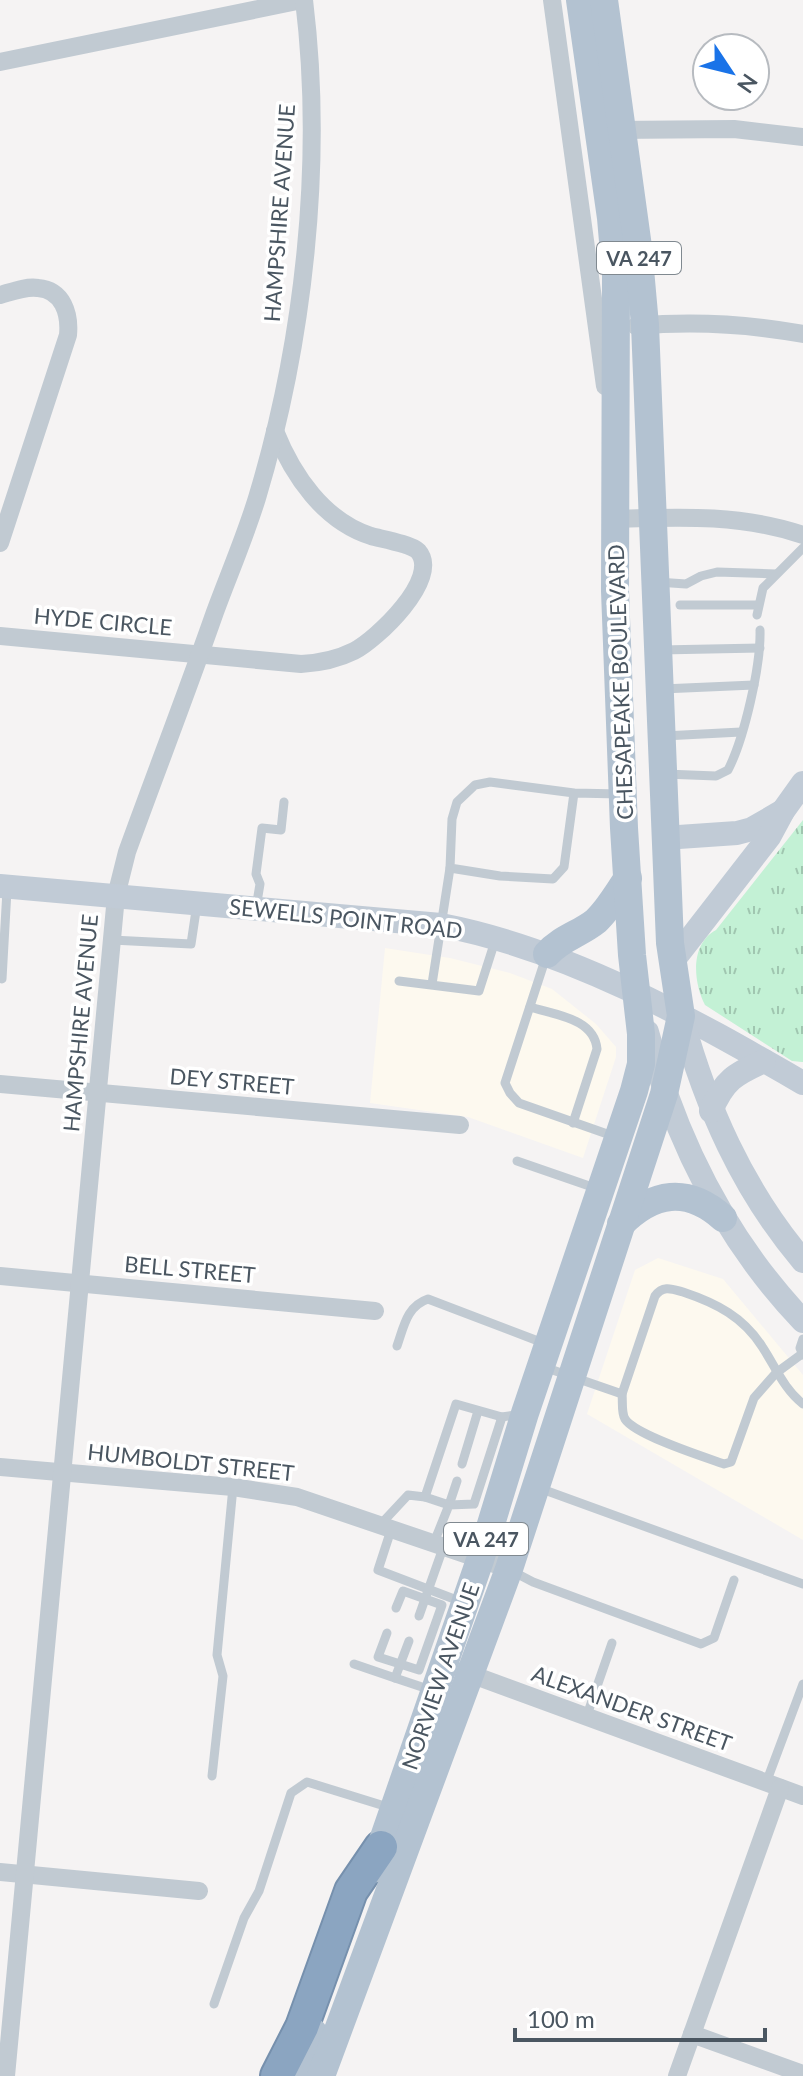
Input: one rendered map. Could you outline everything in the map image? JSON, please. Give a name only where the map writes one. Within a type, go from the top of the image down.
[{"type":"highway","points":[[277,2076],[302,2027],[351,1891],[381,1847]]},
{"type":"main road","name":"CHESAPEAKE BOULEVARD","points":[[580,0],[638,247],[645,325],[664,838],[672,962],[681,1016],[711,1111],[731,1154],[759,1203],[803,1261]]},
{"type":"main road","name":"CHESAPEAKE BOULEVARD","points":[[604,0],[617,328],[615,591],[623,794],[637,995],[664,1094],[699,1175],[749,1257],[803,1321]]},
{"type":"main road","points":[[672,962],[769,837],[803,783]]},
{"type":"main road","points":[[664,838],[737,833],[752,829],[783,811]]},
{"type":"main road","points":[[547,954],[558,942],[595,921],[628,878]]},
{"type":"main road","name":"SEWELLS POINT ROAD","points":[[4,886],[441,925],[496,937],[547,954],[637,995],[803,1083]]},
{"type":"main road","name":"NORVIEW AVENUE","points":[[296,2076],[381,1847],[480,1560],[485,1506],[514,1415],[546,1356],[619,1138],[641,1064],[637,995]]},
{"type":"main road","name":"NORVIEW AVENUE","points":[[321,2076],[509,1569],[664,1094],[681,1016]]},
{"type":"main road","points":[[711,1111],[726,1082],[737,1073],[764,1061]]},
{"type":"main road","points":[[621,1224],[645,1204],[678,1196],[705,1204],[723,1218]]},
{"type":"street","points":[[0,62],[303,0]]},
{"type":"street","name":"HAMPSHIRE AVENUE","points":[[6,2076],[116,896],[133,837],[244,538],[275,431],[302,290],[312,111],[303,0]]},
{"type":"street","points":[[552,0],[615,466]]},
{"type":"street","points":[[611,130],[734,129],[803,137]]},
{"type":"street","points":[[0,295],[36,287],[50,291],[60,299],[70,321],[0,543]]},
{"type":"street","points":[[617,328],[714,323],[803,334]]},
{"type":"street","name":"HYDE CIRCLE","points":[[0,636],[301,664],[332,659],[354,651],[386,628],[402,610],[423,569],[423,561],[412,548],[366,534],[328,511],[284,454],[275,431]]},
{"type":"street","points":[[615,519],[725,519],[786,529],[803,535]]},
{"type":"street","name":"DEY STREET","points":[[0,1084],[460,1125]]},
{"type":"street","name":"BELL STREET","points":[[0,1276],[375,1311]]},
{"type":"street","name":"HUMBOLDT STREET","points":[[0,1467],[233,1487],[297,1497],[509,1569]]},
{"type":"street","name":"ALEXANDER STREET","points":[[444,1664],[803,1796]]},
{"type":"street","points":[[677,2076],[773,1785]]},
{"type":"street","points":[[0,1872],[199,1891]]},
{"type":"street","points":[[692,2034],[803,2074]]},
{"type":"lane","points":[[680,605],[757,610],[763,588],[803,548]]},
{"type":"lane","points":[[654,582],[686,584],[717,572],[776,574]]},
{"type":"lane","points":[[662,774],[722,775],[731,764],[754,685],[760,630]]},
{"type":"lane","points":[[657,650],[760,648]]},
{"type":"lane","points":[[658,689],[754,685]]},
{"type":"lane","points":[[660,736],[741,732]]},
{"type":"lane","points":[[432,984],[450,868],[452,819],[457,802],[465,792],[475,785],[490,782],[574,793],[623,794]]},
{"type":"lane","points":[[450,868],[500,876],[553,879],[564,867],[574,793]]},
{"type":"lane","points":[[256,908],[260,884],[256,874],[262,828],[281,830],[284,802]]},
{"type":"lane","points":[[2,979],[4,886]]},
{"type":"lane","points":[[112,940],[191,944],[197,904]]},
{"type":"lane","points":[[399,981],[479,991],[496,937]]},
{"type":"lane","points":[[547,954],[505,1083],[519,1103],[619,1138]]},
{"type":"lane","points":[[530,1007],[579,1022],[590,1028],[596,1038],[597,1049],[573,1123]]},
{"type":"lane","points":[[517,1161],[602,1191]]},
{"type":"lane","points":[[803,1339],[800,1348],[803,1354],[776,1373],[754,1398],[731,1462],[724,1464],[667,1444],[628,1424],[623,1416],[622,1394],[655,1296],[669,1288],[728,1310],[762,1346],[776,1373],[803,1404]]},
{"type":"lane","points":[[397,1346],[411,1309],[428,1299],[546,1356],[570,1376],[622,1394]]},
{"type":"lane","points":[[425,1497],[456,1404],[478,1411],[514,1415]]},
{"type":"lane","points":[[462,1464],[478,1411]]},
{"type":"lane","points":[[419,1616],[457,1481]]},
{"type":"lane","points":[[212,1776],[223,1676],[217,1655],[233,1487]]},
{"type":"lane","points":[[536,1487],[803,1584]]},
{"type":"lane","points":[[387,1633],[378,1657],[419,1670],[442,1605],[427,1594],[378,1570],[385,1528],[408,1495],[449,1505],[485,1506]]},
{"type":"lane","points":[[509,1569],[533,1582],[701,1644],[714,1638],[734,1580]]},
{"type":"lane","points":[[396,1608],[403,1591],[465,1603]]},
{"type":"lane","points":[[395,1678],[409,1641]]},
{"type":"lane","points":[[586,1718],[612,1643]]},
{"type":"lane","points":[[354,1664],[435,1691]]},
{"type":"lane","points":[[773,1785],[803,1684]]},
{"type":"lane","points":[[214,2004],[244,1918],[259,1891],[291,1793],[307,1782],[394,1809]]},
{"type":"shaded area","points":[[385,948],[450,958],[510,973],[552,989],[596,1024],[616,1047],[616,1057],[583,1158],[468,1117],[370,1103]]},
{"type":"shaded area","points":[[658,1258],[723,1279],[803,1375],[803,1540],[587,1414],[635,1270]]},
{"type":"green space","points":[[803,820],[802,1062],[792,1061],[705,1005],[698,986],[696,964],[702,944]]}]
